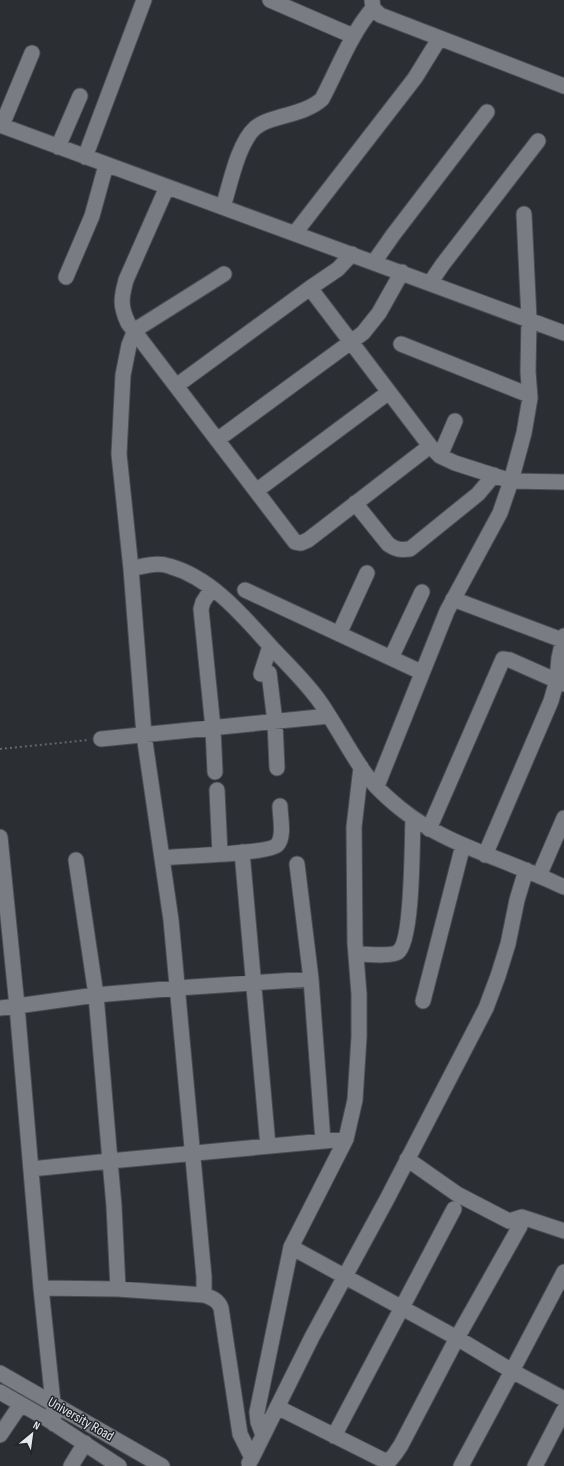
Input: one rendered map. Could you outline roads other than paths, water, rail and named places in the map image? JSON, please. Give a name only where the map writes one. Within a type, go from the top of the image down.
[{"type":"street","points":[[86,157],[144,0]]},
{"type":"street","points":[[270,0],[353,36]]},
{"type":"street","points":[[222,207],[242,147],[249,136],[255,128],[264,122],[314,106],[322,99],[353,36],[372,4],[380,15],[564,86]]},
{"type":"street","points":[[295,233],[415,78],[439,39]]},
{"type":"street","points":[[32,53],[1,125],[564,333]]},
{"type":"street","points":[[58,147],[80,96]]},
{"type":"street","points":[[374,262],[487,112]]},
{"type":"street","points":[[430,283],[538,141]]},
{"type":"street","points":[[66,277],[92,216],[106,165]]},
{"type":"street","points":[[167,187],[126,280],[122,296],[122,309],[128,323],[295,542],[301,543],[308,540],[356,503],[435,451],[455,421]]},
{"type":"street","points":[[377,786],[447,610],[500,513],[511,481],[524,433],[530,395],[528,372],[529,319],[524,214]]},
{"type":"street","points":[[176,386],[338,269],[352,254]]},
{"type":"street","points":[[217,440],[363,333],[372,323],[402,272]]},
{"type":"street","points":[[204,1295],[171,920],[144,735],[131,569],[119,454],[123,375],[129,345],[136,330],[224,274]]},
{"type":"street","points":[[310,288],[435,451],[455,463],[511,481],[564,482]]},
{"type":"street","points":[[401,344],[530,395]]},
{"type":"street","points":[[256,491],[389,392]]},
{"type":"street","points":[[356,503],[388,544],[394,548],[405,550],[410,548],[478,494],[494,475]]},
{"type":"street","points":[[131,569],[148,565],[168,566],[188,574],[212,588],[239,612],[303,680],[320,702],[361,767],[377,786],[401,810],[429,829],[485,855],[564,887]]},
{"type":"street","points":[[339,634],[367,573]]},
{"type":"street","points":[[212,588],[203,602],[201,609],[216,772]]},
{"type":"street","points":[[245,590],[422,672]]},
{"type":"street","points":[[391,658],[422,592]]},
{"type":"street","points":[[453,599],[563,638],[559,658],[560,682],[485,855]]},
{"type":"street","points":[[270,646],[265,673],[275,722],[277,768]]},
{"type":"street","points":[[429,829],[503,659],[510,660],[560,682]]},
{"type":"street","points":[[101,739],[328,716]]},
{"type":"street","points":[[263,1435],[258,1422],[258,1412],[291,1247],[346,1138],[355,1100],[359,1036],[359,994],[356,954],[354,827],[361,767]]},
{"type":"street","points":[[217,790],[220,854]]},
{"type":"street","points":[[162,858],[242,852],[269,849],[276,846],[280,841],[281,833],[280,806]]},
{"type":"street","points":[[356,954],[394,954],[400,951],[404,942],[409,912],[413,818]]},
{"type":"street","points":[[250,1462],[312,1337],[345,1278],[486,1008],[508,944],[517,900],[564,818]]},
{"type":"street","points":[[0,837],[17,1006],[54,1424]]},
{"type":"street","points":[[424,1001],[463,845]]},
{"type":"street","points":[[242,852],[255,983],[268,1146]]},
{"type":"street","points":[[76,860],[96,995],[114,1206],[118,1288]]},
{"type":"street","points":[[297,864],[311,979],[323,1141]]},
{"type":"street","points":[[0,1008],[96,995],[311,979]]},
{"type":"street","points":[[31,1169],[346,1138]]},
{"type":"street","points":[[407,1159],[457,1194],[509,1221],[522,1217],[564,1231]]},
{"type":"street","points":[[334,1436],[454,1209]]},
{"type":"street","points":[[276,1407],[382,1460],[390,1460],[400,1445],[457,1338],[520,1226]]},
{"type":"street","points":[[291,1247],[345,1278],[457,1338],[512,1372],[564,1399]]},
{"type":"street","points":[[461,1466],[564,1272]]},
{"type":"street","points":[[41,1288],[118,1288],[204,1295],[219,1303],[240,1434],[250,1462]]},
{"type":"street","name":"University Road","points":[[0,1373],[162,1466]]},
{"type":"street","name":"University Road","points":[[0,1392],[85,1443],[118,1466]]},
{"type":"street","points":[[0,1435],[21,1404]]},
{"type":"street","points":[[534,1466],[564,1410]]},
{"type":"street","points":[[71,1466],[85,1443]]}]
